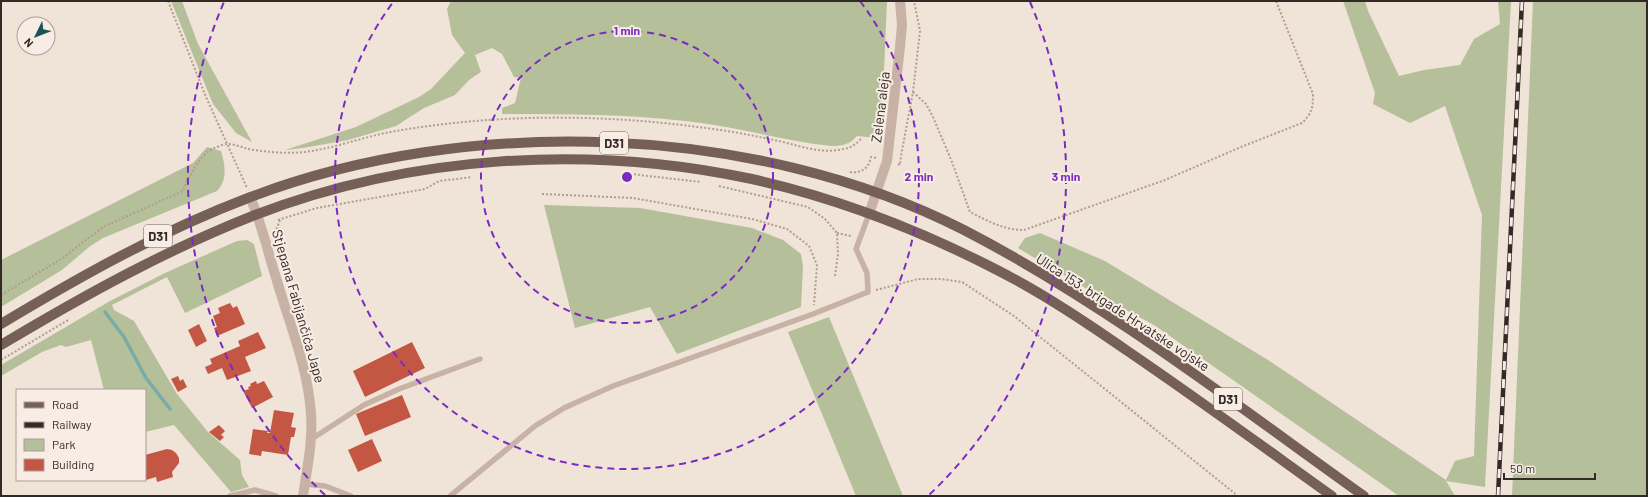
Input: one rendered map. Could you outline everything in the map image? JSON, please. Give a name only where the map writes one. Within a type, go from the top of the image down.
[{"type":"main road","name":"Ulica 153. brigade Hrvatske vojske","points":[[1,324],[69,283],[138,246],[194,220],[250,197],[302,180],[353,166],[408,155],[469,146],[554,141],[671,147],[795,168],[877,193],[929,214],[963,230],[1041,273],[1085,300],[1159,350],[1364,496]]},
{"type":"main road","name":"Ulica 153. brigade Hrvatske vojske","points":[[1,345],[78,299],[148,262],[204,236],[258,214],[361,183],[414,172],[470,165],[553,160],[620,162],[669,166],[711,171],[791,189],[869,214],[953,249],[998,270],[1082,320],[1332,496]]},
{"type":"street","name":"Zelena aleja","points":[[869,214],[887,161],[896,92],[902,25],[900,1]]},
{"type":"street","name":"Stjepana Fabijančića Jape","points":[[250,197],[258,214],[277,282],[299,350],[308,389],[311,414],[310,440],[303,496]]},
{"type":"lane","points":[[450,496],[535,426],[564,408],[613,386],[813,314],[868,292],[867,273],[856,249],[869,214]]},
{"type":"lane","points":[[310,440],[364,405],[399,389],[480,359]]},
{"type":"lane","points":[[305,484],[325,486],[351,496]]},
{"type":"lane","points":[[230,496],[255,490],[273,496]]},
{"type":"path","points":[[168,1],[206,97],[250,197]]},
{"type":"path","points":[[913,92],[926,104],[933,117],[952,162],[970,212],[1011,230],[1024,230],[1165,180],[1241,147],[1302,123],[1310,115],[1313,105],[1313,94],[1276,1]]},
{"type":"path","points":[[1,295],[63,258],[105,226],[183,191],[189,176],[211,149],[227,144]]},
{"type":"path","points":[[615,173],[708,183]]},
{"type":"path","points":[[274,222],[317,208],[425,188],[439,181],[479,176]]},
{"type":"path","points":[[715,185],[808,207],[825,219],[837,233],[860,238]]},
{"type":"path","points":[[542,194],[633,198],[752,219],[787,229],[809,246],[817,265],[813,314]]},
{"type":"path","points":[[835,276],[838,254],[837,233]]},
{"type":"path","points":[[868,292],[918,279],[941,279],[962,282],[1014,316],[1238,496]]},
{"type":"path","points":[[1,360],[74,317]]},
{"type":"green space","points":[[171,1],[182,1],[198,44],[252,142],[236,133],[213,104]]},
{"type":"green space","points":[[451,1],[887,1],[883,94],[876,138],[857,136],[846,144],[832,146],[795,141],[704,123],[639,117],[502,114],[502,108],[515,103],[521,78],[514,77],[502,54],[492,48],[475,55],[481,72],[469,80],[455,95],[424,108],[396,126],[348,140],[285,150],[356,127],[419,97],[431,89],[465,53],[452,35],[447,9]]},
{"type":"green space","points":[[1343,1],[1365,1],[1368,11],[1399,76],[1424,70],[1460,65],[1474,39],[1500,24],[1498,1],[1511,1],[1485,487],[1446,481],[1455,496],[1399,496],[1154,325],[1087,289],[1018,248],[1025,238],[1040,233],[1105,261],[1268,360],[1446,480],[1455,461],[1474,456],[1482,215],[1445,106],[1410,123],[1373,104],[1375,93]]},
{"type":"green space","points":[[1533,1],[1647,1],[1647,496],[1512,496]]},
{"type":"green space","points":[[207,147],[221,151],[225,172],[223,182],[217,191],[103,238],[89,247],[62,270],[1,307],[1,260],[193,163]]},
{"type":"green space","points":[[544,205],[640,208],[752,228],[783,240],[801,254],[803,267],[801,307],[677,354],[650,307],[575,328]]},
{"type":"green space","points":[[247,240],[254,244],[262,276],[185,313],[167,277],[112,305],[114,310],[134,321],[177,394],[208,432],[240,460],[242,475],[249,487],[231,492],[174,425],[146,432],[146,389],[104,389],[91,340],[66,347],[61,345],[42,352],[1,376],[1,365],[110,301],[165,273],[237,241]]},
{"type":"green space","points":[[829,317],[903,496],[856,496],[788,332]]},
{"type":"building","points":[[230,303],[233,308],[237,306],[245,324],[217,336],[214,328],[217,327],[213,316],[220,313],[218,308]]},
{"type":"building","points":[[199,324],[207,341],[196,347],[188,330]]},
{"type":"building","points":[[258,332],[266,348],[245,357],[251,371],[227,380],[222,368],[208,374],[205,367],[212,364],[210,359],[240,346],[238,341]]},
{"type":"building","points":[[412,342],[425,368],[365,397],[353,371]]},
{"type":"building","points":[[178,376],[180,381],[183,379],[187,387],[178,392],[171,379]]},
{"type":"building","points":[[256,381],[257,384],[264,381],[273,397],[252,408],[243,391],[249,389],[248,387],[251,386],[250,384]]},
{"type":"building","points":[[402,395],[411,417],[365,436],[356,414]]},
{"type":"building","points":[[274,410],[294,413],[291,427],[296,428],[294,437],[291,437],[288,455],[262,451],[261,456],[249,454],[253,429],[268,431],[267,433],[270,433]]},
{"type":"building","points":[[219,425],[225,431],[221,435],[224,437],[220,441],[209,432]]},
{"type":"building","points":[[372,439],[382,461],[358,472],[348,450]]},
{"type":"building","points":[[167,449],[176,453],[179,458],[179,463],[172,472],[173,477],[157,482],[156,477],[146,480],[146,455]]},
{"type":"waterway","points":[[105,312],[124,337],[146,378],[170,409]]},
{"type":"railway","points":[[1498,496],[1522,1]]}]
